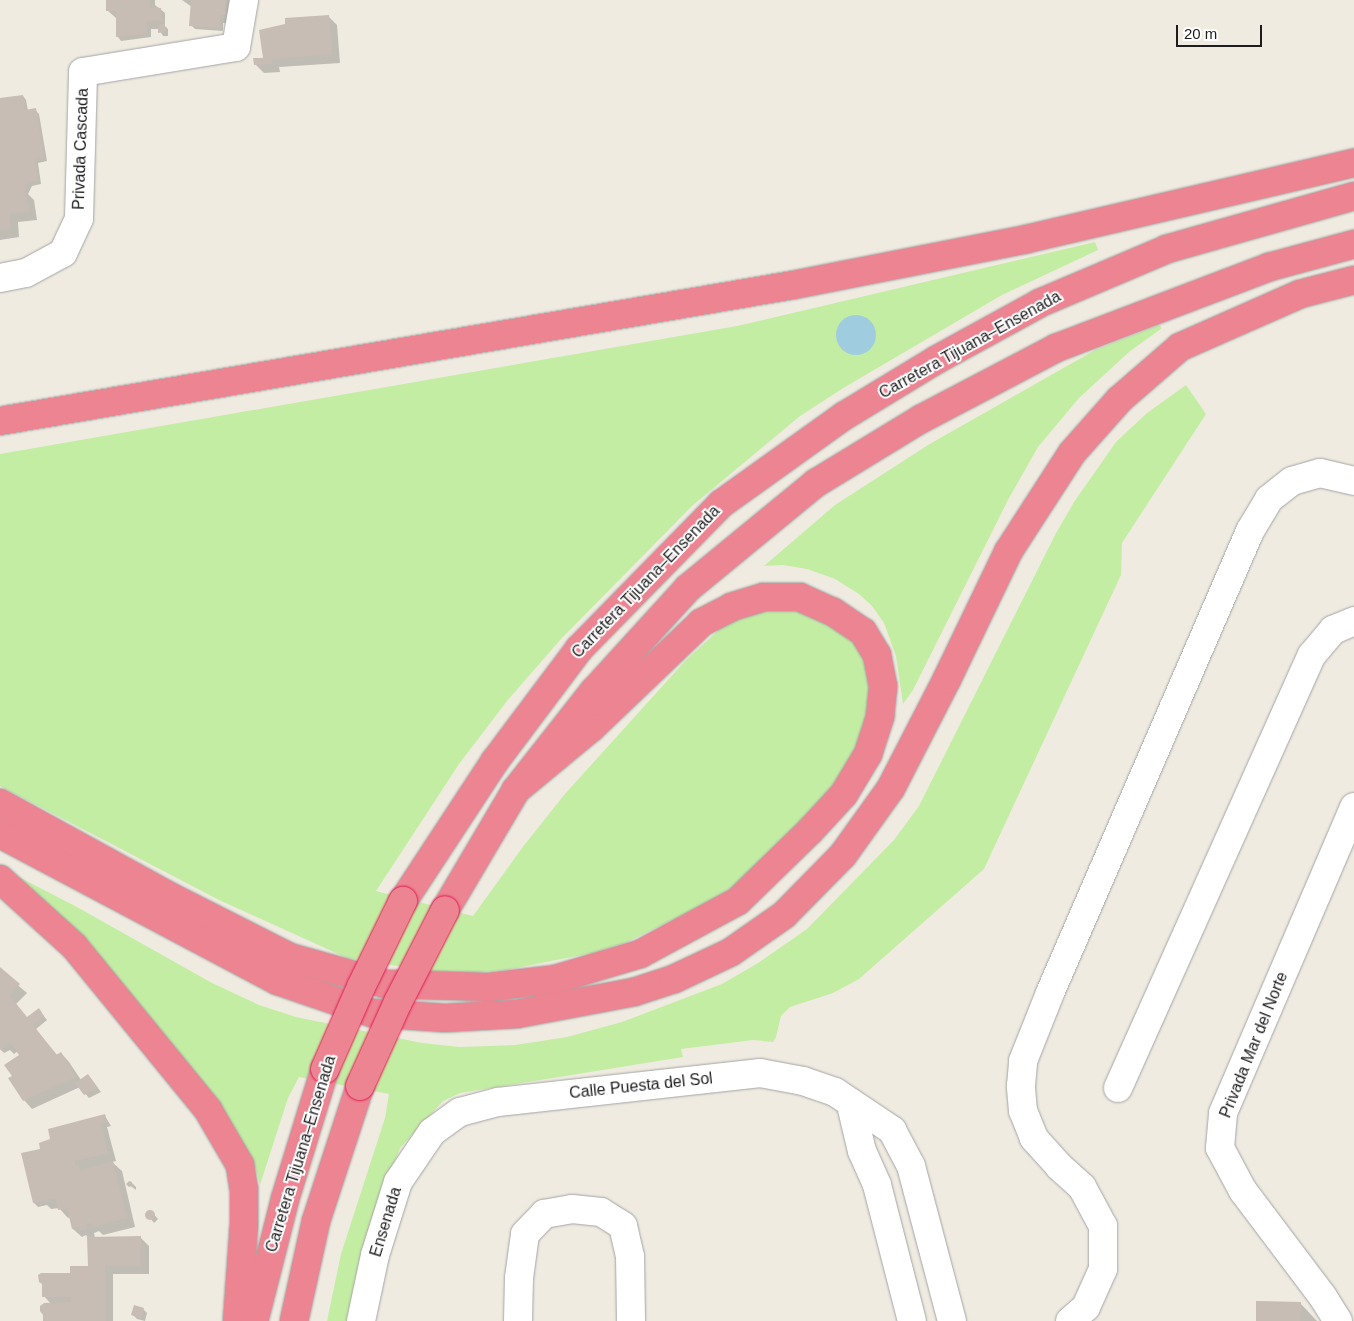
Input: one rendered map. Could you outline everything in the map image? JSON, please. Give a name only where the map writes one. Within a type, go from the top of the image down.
[{"type":"highway","points":[[0,421],[793,285],[1027,239],[1354,163]]},
{"type":"highway","name":"Carretera Tijuana–Ensenada","points":[[254,1321],[285,1199],[325,1069],[361,987],[403,901],[495,761],[579,648],[721,504],[844,416],[936,360],[1040,303],[1167,249],[1354,196]]},
{"type":"highway","name":"Carretera Tijuana–Ensenada","points":[[294,1321],[316,1221],[360,1086],[398,1002],[444,910],[516,790],[594,692],[688,588],[816,483],[921,419],[1056,348],[1269,267],[1354,244]]},
{"type":"highway","points":[[0,834],[278,981],[372,1013],[445,1018],[517,1014],[634,992],[674,979],[731,952],[784,915],[843,855],[891,788],[947,679],[1008,552],[1072,453],[1120,399],[1180,347],[1300,294],[1354,280]]},
{"type":"highway","points":[[0,803],[169,896],[289,957],[385,984],[489,987],[556,979],[640,954],[738,901],[810,831],[844,794],[868,754],[880,716],[883,686],[877,655],[862,632],[833,612],[800,597],[764,598],[732,606],[701,623],[591,728],[516,790]]},
{"type":"highway","points":[[0,879],[74,946],[208,1110],[240,1165],[244,1190],[244,1224],[237,1321]]},
{"type":"street","name":"Privada Cascada","points":[[0,278],[26,274],[63,253],[79,218],[83,72],[236,47],[244,0]]},
{"type":"street","points":[[1070,1321],[1086,1307],[1104,1269],[1103,1226],[1082,1187],[1059,1166],[1034,1138],[1023,1111],[1021,1086],[1023,1061],[1054,984],[1250,531],[1269,499],[1292,481],[1320,473],[1354,480]]},
{"type":"street","points":[[1118,1088],[1312,655],[1333,630],[1354,621]]},
{"type":"street","name":"Privada Mar del Norte","points":[[1338,1321],[1323,1297],[1242,1191],[1220,1148],[1223,1113],[1354,807]]},
{"type":"street","name":"Calle Puesta del Sol","points":[[432,1132],[460,1112],[498,1102],[760,1073],[803,1081],[836,1092],[851,1105],[892,1130],[911,1166],[952,1321]]},
{"type":"street","points":[[851,1105],[862,1151],[878,1185],[912,1321]]},
{"type":"street","name":"Ensenada","points":[[361,1321],[376,1254],[398,1182],[432,1132]]},
{"type":"street","points":[[518,1321],[518,1278],[525,1234],[544,1214],[572,1209],[601,1212],[623,1226],[630,1256],[631,1321]]},
{"type":"green space","points":[[1095,242],[1098,250],[1002,295],[845,387],[800,416],[692,506],[561,639],[507,701],[459,764],[376,891],[473,916],[522,848],[564,795],[686,660],[721,628],[741,616],[769,608],[790,607],[831,623],[854,643],[866,664],[872,685],[872,713],[844,781],[760,869],[707,903],[627,942],[592,953],[506,970],[466,973],[429,971],[347,958],[219,900],[0,786],[0,454],[737,326]]},
{"type":"green space","points":[[1159,325],[1162,328],[1129,352],[1079,398],[1038,447],[1009,498],[913,690],[903,704],[896,656],[884,623],[872,606],[859,594],[835,579],[807,569],[783,565],[764,566],[835,505],[928,445],[1095,350]]},
{"type":"green space","points":[[1186,385],[1206,414],[1122,543],[1121,575],[984,869],[859,979],[833,993],[790,1007],[781,1016],[773,1042],[753,1040],[681,1049],[683,1057],[460,1093],[443,1101],[400,1148],[383,1193],[350,1321],[327,1321],[341,1254],[385,1118],[389,1094],[299,1077],[288,1098],[260,1185],[257,1172],[241,1143],[11,873],[77,907],[212,983],[259,1005],[296,1017],[422,1043],[460,1047],[515,1045],[567,1037],[622,1022],[722,984],[758,963],[807,929],[894,840],[919,806],[1055,535],[1074,502],[1116,442],[1147,413]]},
{"type":"water","points":[[860,315],[867,318],[873,324],[876,335],[875,343],[867,352],[860,355],[852,355],[845,352],[837,343],[836,331],[839,324],[848,316]]},
{"type":"building","points":[[106,0],[150,0],[150,7],[161,8],[162,21],[147,21],[147,34],[116,37],[116,11],[106,11]]},
{"type":"building","points":[[191,0],[225,0],[225,15],[220,15],[220,28],[189,26]]},
{"type":"building","points":[[329,15],[332,54],[272,59],[272,64],[254,65],[253,58],[263,58],[259,30],[285,24],[285,18]]},
{"type":"building","points":[[158,24],[165,24],[165,32],[158,33]]},
{"type":"building","points":[[23,95],[25,110],[36,108],[44,158],[35,159],[38,180],[25,183],[29,212],[10,214],[11,229],[0,230],[0,98]]},
{"type":"building","points":[[0,967],[20,984],[9,995],[27,1017],[39,1008],[44,1016],[33,1025],[56,1055],[61,1052],[76,1077],[23,1101],[8,1078],[12,1076],[4,1065],[19,1055],[10,1042],[0,1050]]},
{"type":"building","points":[[88,1074],[98,1088],[84,1095],[75,1083]]},
{"type":"building","points":[[105,1114],[107,1122],[101,1124],[108,1153],[75,1161],[76,1166],[79,1165],[80,1170],[113,1161],[127,1218],[93,1227],[92,1223],[86,1224],[87,1229],[80,1231],[79,1227],[72,1229],[67,1208],[58,1210],[55,1198],[33,1203],[21,1153],[40,1149],[39,1143],[50,1139],[48,1129]]},
{"type":"building","points":[[129,1181],[132,1182],[132,1186],[129,1187],[126,1184]]},
{"type":"building","points":[[150,1210],[155,1215],[150,1220],[145,1215]]},
{"type":"building","points":[[141,1236],[141,1266],[105,1266],[105,1321],[43,1321],[40,1306],[44,1303],[71,1302],[71,1297],[42,1297],[42,1284],[39,1282],[38,1275],[41,1273],[70,1273],[70,1266],[88,1266],[87,1237]]},
{"type":"building","points":[[1256,1301],[1301,1302],[1301,1321],[1256,1321]]},
{"type":"building","points":[[134,1305],[144,1308],[141,1318],[131,1315]]}]
